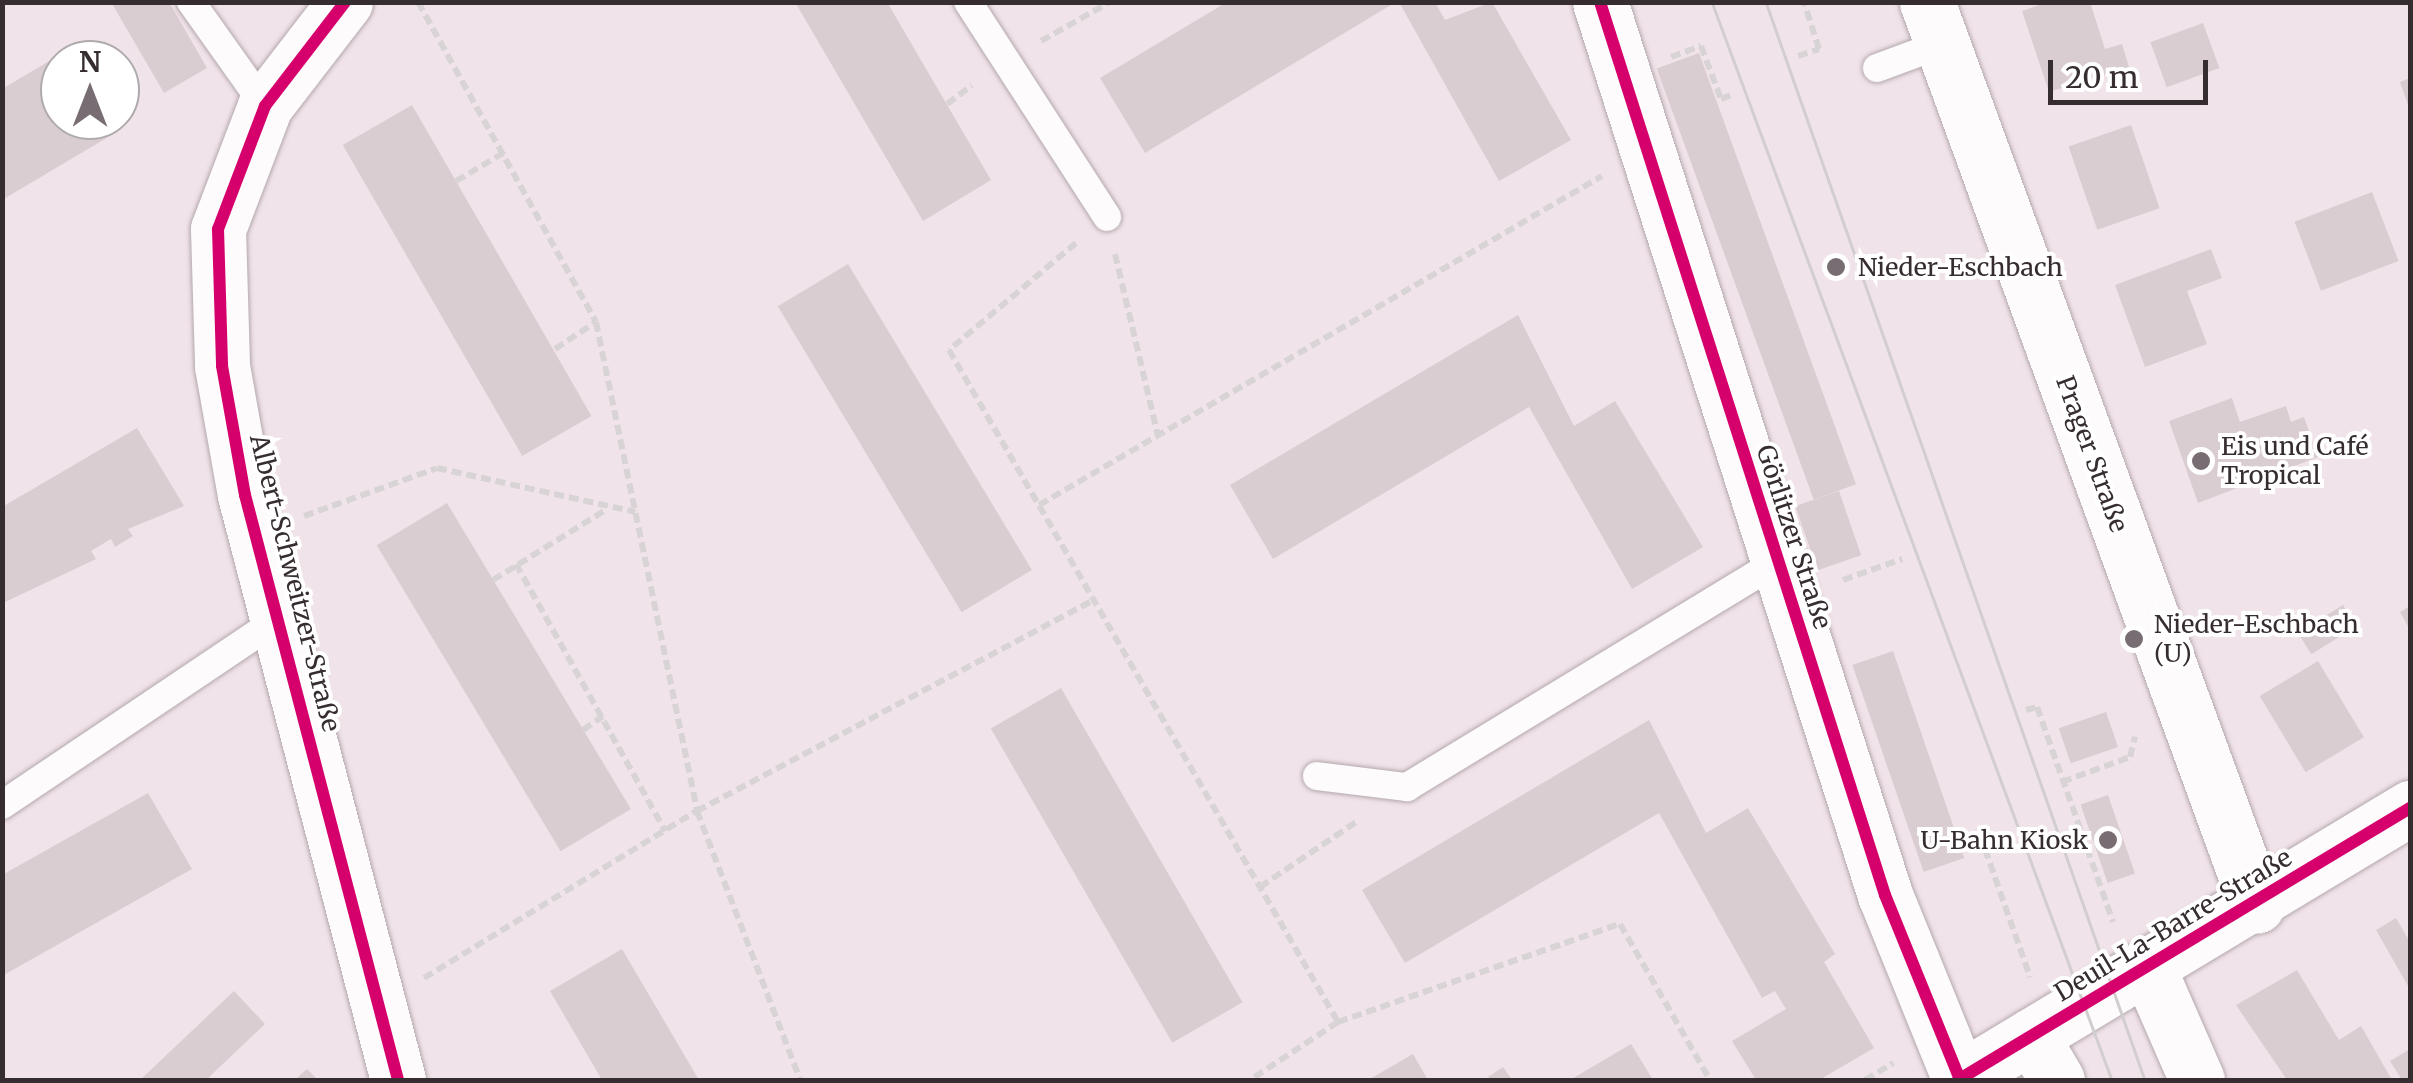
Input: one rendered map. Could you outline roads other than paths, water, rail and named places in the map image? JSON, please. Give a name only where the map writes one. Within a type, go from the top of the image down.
[{"type":"street","name":"Albert-Schweitzer-Straße","points":[[345,2],[265,106],[218,230],[222,366],[256,534],[398,1080]]},
{"type":"street","name":"Görlitzer Straße","points":[[1600,2],[1885,895],[1959,1080]]},
{"type":"street","name":"Prager Straße","points":[[1935,24],[2257,906]]},
{"type":"street","name":"Deuil-La-Barre-Straße","points":[[1959,1080],[2044,1058],[2149,970],[2410,808]]},
{"type":"street","points":[[2149,970],[2197,1080]]},
{"type":"lane","points":[[191,2],[265,106]]},
{"type":"lane","points":[[968,2],[1106,217]]},
{"type":"lane","points":[[1877,68],[1935,24]]},
{"type":"lane","points":[[1317,776],[1407,787],[1778,561]]},
{"type":"lane","name":"Albert-Schweitzer-Straße","points":[[2,804],[280,618]]},
{"type":"tram line","points":[[1712,2],[2112,1080]]},
{"type":"tram line","points":[[1766,2],[2145,1080]]},
{"type":"place","name":"Nieder-Eschbach","points":[[1836,267]]},
{"type":"place","name":"Eis und Café Tropical","points":[[2201,461]]},
{"type":"place","name":"Nieder-Eschbach (U)","points":[[2134,639]]},
{"type":"place","name":"U-Bahn Kiosk","points":[[2108,840]]}]
